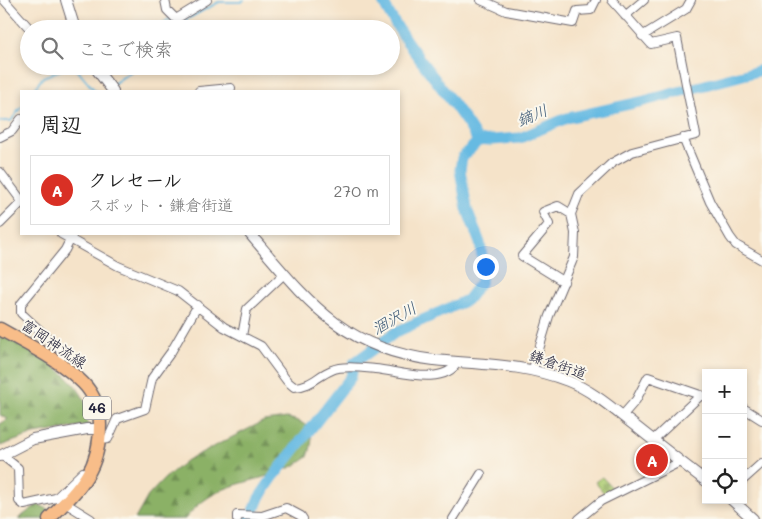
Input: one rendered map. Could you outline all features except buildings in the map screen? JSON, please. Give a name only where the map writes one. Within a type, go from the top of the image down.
[{"type":"main road","name":"富岡神流線","points":[[0,329],[59,364],[85,385],[92,395],[100,419],[96,461],[89,474],[49,519]]},
{"type":"street","points":[[4,0],[22,20]]},
{"type":"street","points":[[66,0],[72,20]]},
{"type":"street","points":[[165,0],[167,10],[176,19],[207,0]]},
{"type":"street","points":[[482,0],[506,11],[573,24],[577,11],[592,10],[596,0]]},
{"type":"street","points":[[533,369],[549,316],[574,257],[576,245],[571,214],[579,194],[612,163],[632,152],[696,135],[677,38],[654,45],[642,36],[610,0]]},
{"type":"street","points":[[625,16],[644,0]]},
{"type":"street","points":[[642,36],[686,9],[691,0]]},
{"type":"street","points":[[101,75],[113,90]]},
{"type":"street","points":[[210,90],[231,88]]},
{"type":"street","points":[[0,137],[12,131],[20,120]]},
{"type":"street","points":[[683,138],[706,195],[730,237],[736,245],[762,260]]},
{"type":"street","points":[[0,172],[20,200]]},
{"type":"street","points":[[0,224],[20,202]]},
{"type":"street","points":[[564,282],[522,256],[549,224],[543,212],[558,206],[571,214]]},
{"type":"street","points":[[242,336],[248,309],[284,274],[251,235]]},
{"type":"street","points":[[59,364],[63,352],[21,313],[21,304],[65,250],[72,237],[118,266],[161,282],[198,305],[224,326],[261,346],[287,381],[294,387],[306,386],[334,369],[373,369],[439,376],[453,369],[458,362]]},
{"type":"street","name":"鎌倉街道","points":[[284,274],[324,315],[344,331],[376,346],[401,354],[458,362],[506,364],[533,369],[571,382],[593,394],[702,478]]},
{"type":"street","points":[[89,474],[83,472],[56,498],[24,505],[19,501],[18,468],[1,456],[33,440],[87,429],[108,439],[117,419],[144,409],[152,378],[171,352],[198,305]]},
{"type":"street","points":[[622,416],[636,400],[648,377],[702,396]]},
{"type":"street","points":[[653,440],[702,397]]},
{"type":"street","points":[[747,411],[762,420]]},
{"type":"street","points":[[579,519],[601,501],[680,462]]},
{"type":"street","points":[[747,476],[762,463]]},
{"type":"street","points":[[453,519],[481,474]]},
{"type":"street","points":[[65,503],[91,519]]},
{"type":"street","points":[[736,504],[753,519]]},
{"type":"street","points":[[237,519],[237,515],[257,517],[286,508],[301,516],[302,519]]},
{"type":"green space","points":[[0,333],[44,359],[74,384],[84,401],[88,425],[34,434],[0,446],[0,424],[8,419],[0,415]]},
{"type":"green space","points":[[287,418],[302,423],[310,431],[312,442],[308,457],[303,461],[270,475],[220,491],[208,498],[185,519],[135,519],[148,496],[164,479],[187,460],[264,421]]},
{"type":"green space","points":[[602,477],[614,490],[606,495],[595,482]]},
{"type":"green space","points":[[38,504],[47,509],[53,519],[18,519]]},
{"type":"waterway","points":[[185,20],[219,2],[241,2],[244,0]]},
{"type":"waterway","name":"鏑川","points":[[382,0],[393,20]]},
{"type":"waterway","name":"鏑川","points":[[400,31],[455,105],[478,141]]},
{"type":"waterway","name":"鏑川","points":[[478,141],[520,138],[567,118],[644,101],[762,70]]},
{"type":"waterway","points":[[34,90],[43,77],[48,75]]},
{"type":"waterway","points":[[82,75],[94,90]]},
{"type":"waterway","points":[[113,84],[126,75]]},
{"type":"waterway","points":[[0,121],[11,121],[20,108]]},
{"type":"waterway","name":"涸沢川","points":[[250,519],[259,498],[274,476],[351,377],[354,363],[396,332],[467,300],[480,283],[484,269],[480,243],[467,209],[460,170],[462,158],[478,141]]},
{"type":"place","name":"クレセール","points":[[652,460]]}]
